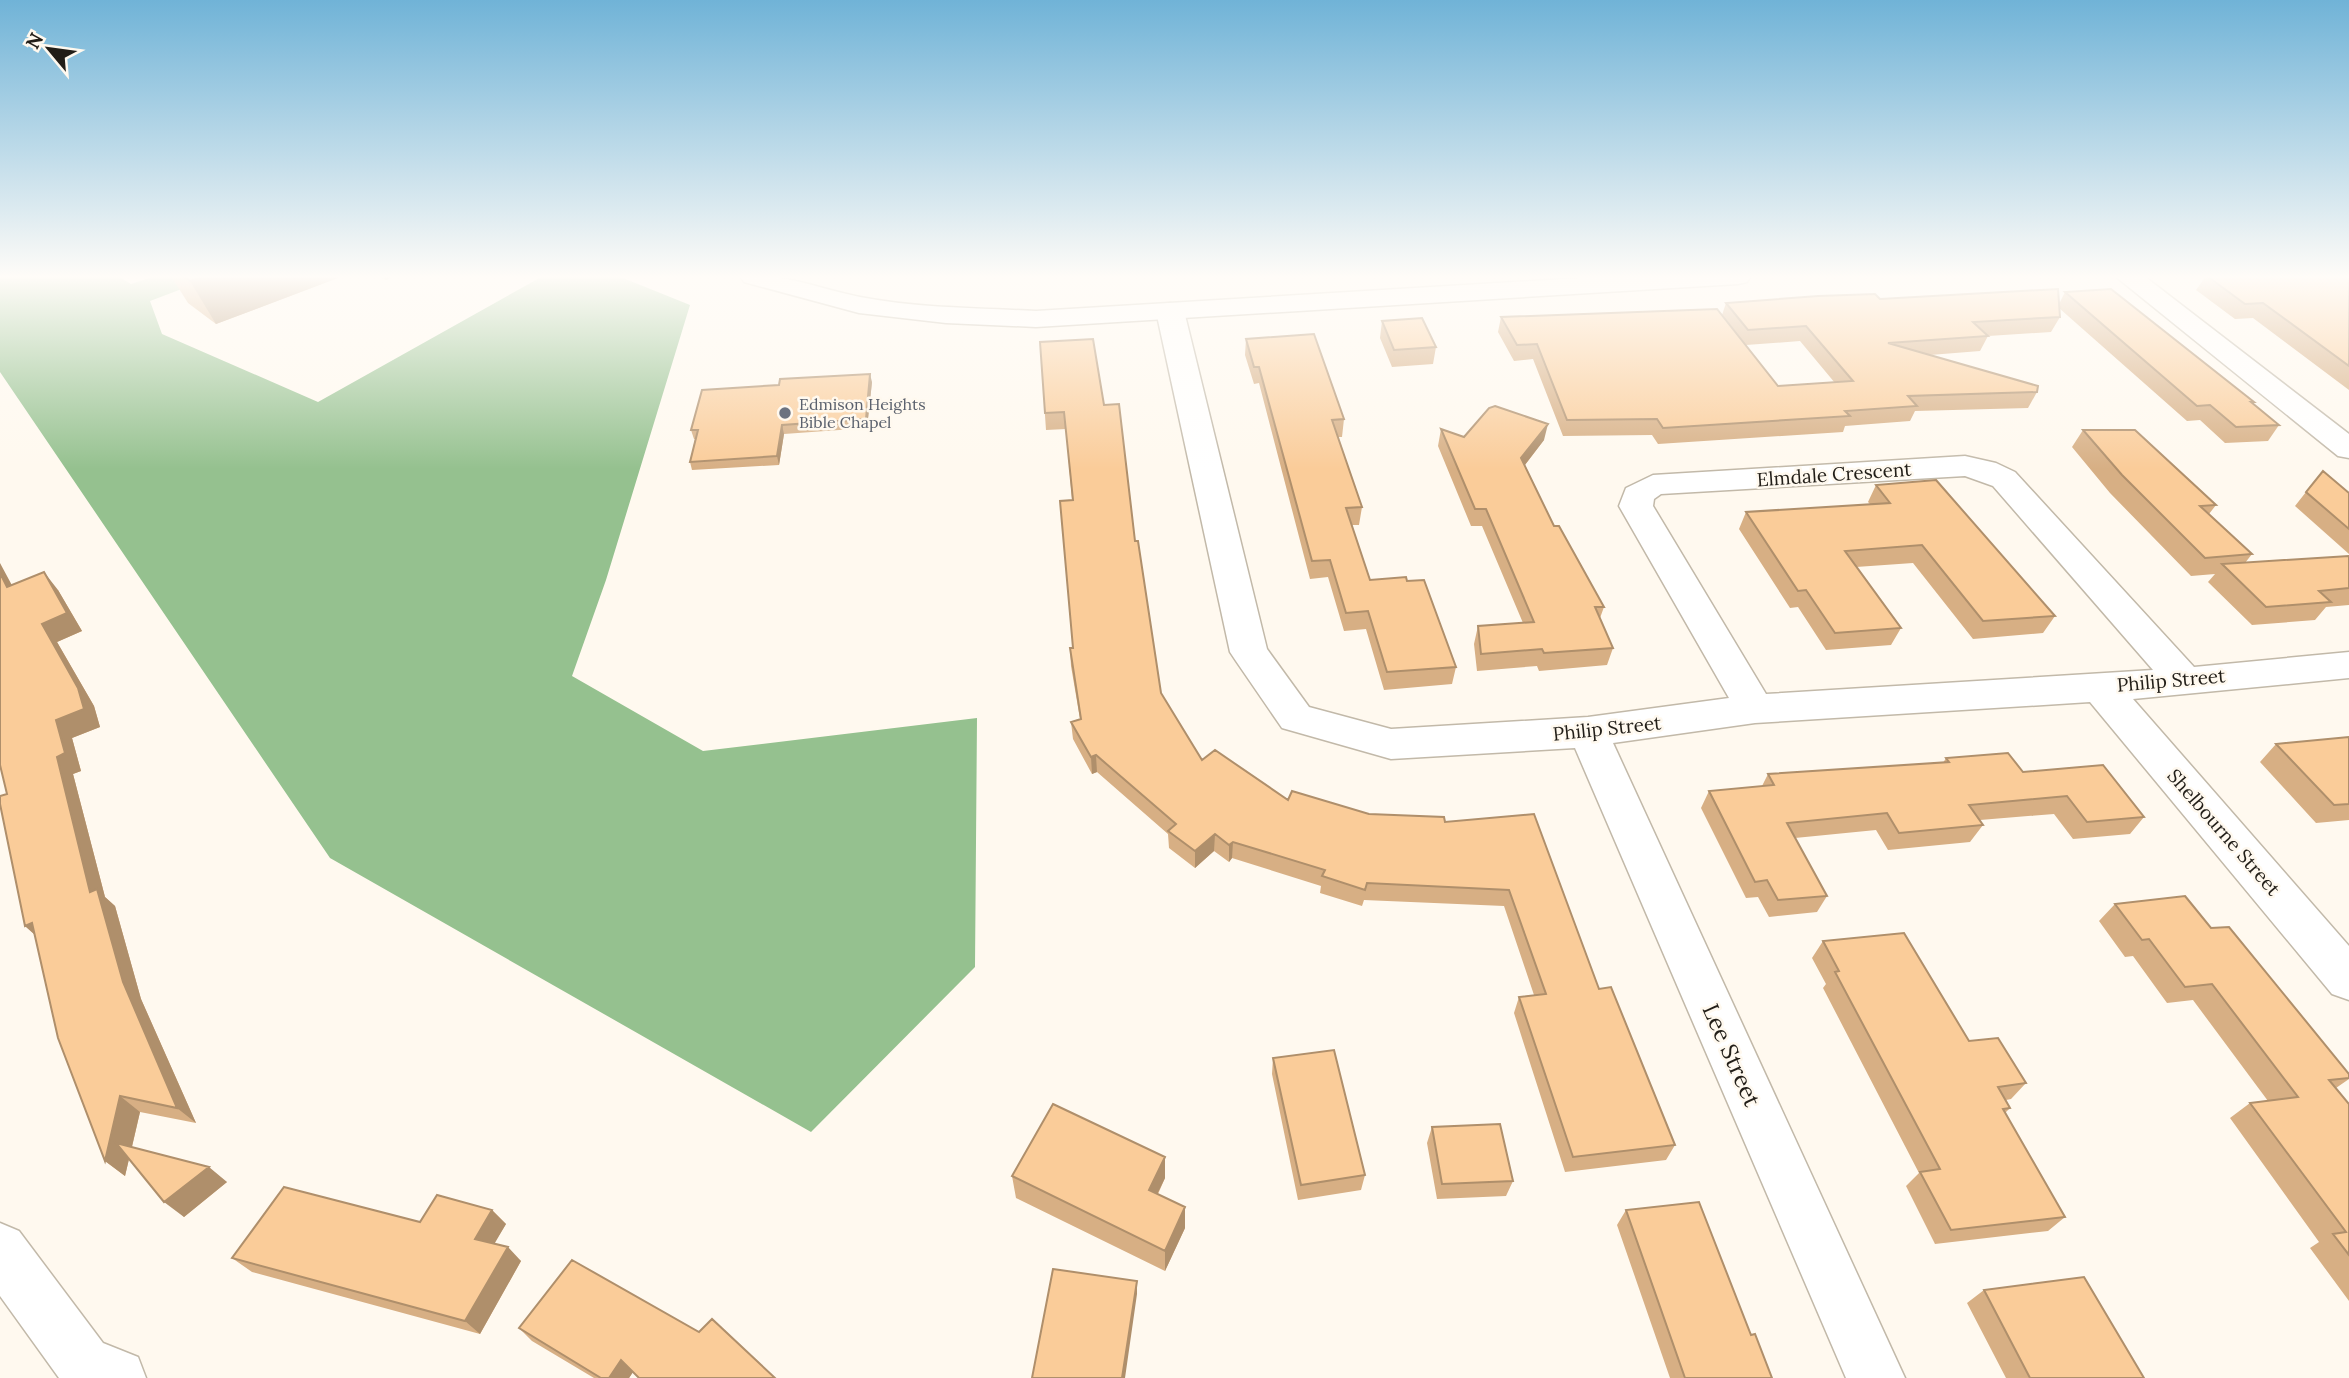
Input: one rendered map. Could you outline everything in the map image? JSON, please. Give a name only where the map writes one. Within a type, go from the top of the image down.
[{"type":"street","name":"Philip Street","points":[[1177,340],[1250,652],[1296,718],[1391,744],[1588,732],[1755,709],[2185,682],[2349,665]]},
{"type":"street","points":[[2210,340],[2349,449]]},
{"type":"street","name":"Elmdale Crescent","points":[[1755,709],[1636,506],[1638,495],[1653,485],[1965,466],[1985,470],[2004,479],[2185,682]]},
{"type":"street","name":"Shelbourne Street","points":[[2099,686],[2349,979]]},
{"type":"street","name":"Lee Street","points":[[1588,732],[1876,1378]]},
{"type":"street","points":[[0,1250],[83,1363],[117,1378]]},
{"type":"green space","points":[[0,340],[176,340],[318,402],[428,340],[679,340],[606,580],[572,676],[703,751],[977,718],[975,967],[811,1132],[330,858],[0,372]]},
{"type":"building","points":[[1093,340],[1104,405],[1119,404],[1135,541],[1138,541],[1161,693],[1202,760],[1215,750],[1288,800],[1292,791],[1369,814],[1444,817],[1445,822],[1534,814],[1599,989],[1611,987],[1675,1145],[1573,1157],[1519,997],[1546,994],[1509,890],[1367,883],[1365,890],[1322,876],[1325,870],[1233,842],[1229,845],[1215,834],[1195,851],[1168,831],[1176,824],[1096,755],[1091,757],[1071,722],[1081,719],[1070,648],[1073,648],[1060,501],[1073,500],[1064,412],[1045,413],[1040,342]]},
{"type":"building","points":[[1246,340],[1316,340],[1344,419],[1332,420],[1362,507],[1346,508],[1370,580],[1406,577],[1407,581],[1424,580],[1456,667],[1387,672],[1368,611],[1346,613],[1330,560],[1312,561],[1259,367],[1254,367]]},
{"type":"building","points":[[1390,340],[1433,340],[1436,347],[1394,350]]},
{"type":"building","points":[[1514,340],[1742,340],[1778,386],[1853,381],[1818,340],[1926,340],[1888,343],[2038,386],[2037,392],[1908,396],[1917,406],[1845,411],[1850,416],[1663,428],[1657,419],[1567,420],[1537,344],[1517,345]]},
{"type":"building","points":[[2121,340],[2176,340],[2279,425],[2236,427],[2210,405],[2197,406]]},
{"type":"building","points":[[2314,340],[2349,340],[2349,366]]},
{"type":"building","name":"Edmison Heights Bible Chapel","points":[[870,374],[866,419],[782,425],[777,456],[690,462],[698,430],[691,430],[702,390],[779,385],[780,379]]},
{"type":"building","points":[[1495,406],[1548,424],[1521,458],[1554,526],[1559,526],[1604,607],[1595,607],[1613,648],[1544,653],[1542,649],[1481,654],[1478,626],[1534,622],[1486,509],[1475,509],[1441,429],[1464,437],[1489,408]]},
{"type":"building","points":[[2083,430],[2135,430],[2216,505],[2200,506],[2252,554],[2205,558],[2122,475]]},
{"type":"building","points":[[2323,471],[2349,493],[2349,529],[2306,492]]},
{"type":"building","points":[[1936,480],[2055,616],[1983,621],[1922,545],[1845,551],[1901,628],[1835,633],[1806,590],[1798,591],[1746,512],[1890,503],[1876,485]]},
{"type":"building","points":[[2349,556],[2349,588],[2319,591],[2331,602],[2266,607],[2222,564]]},
{"type":"building","points":[[44,572],[67,613],[42,624],[78,688],[84,709],[56,720],[65,753],[57,757],[90,892],[97,889],[123,982],[177,1108],[120,1096],[105,1161],[58,1038],[32,923],[25,926],[0,804],[0,796],[7,794],[0,765],[0,573],[7,587]]},
{"type":"building","points":[[2349,737],[2349,804],[2334,805],[2276,744]]},
{"type":"building","points":[[2008,753],[2023,772],[2103,765],[2144,817],[2087,822],[2067,796],[1969,805],[1983,825],[1899,833],[1887,813],[1787,823],[1827,896],[1778,900],[1767,880],[1755,882],[1709,791],[1774,785],[1768,774],[1949,762],[1946,758]]},
{"type":"building","points":[[2185,896],[2211,928],[2229,927],[2349,1074],[2349,1078],[2329,1080],[2349,1104],[2349,1255],[2333,1234],[2346,1232],[2250,1103],[2298,1097],[2212,984],[2185,987],[2149,939],[2142,940],[2115,904]]},
{"type":"building","points":[[1904,933],[1969,1041],[1998,1038],[2026,1083],[1998,1087],[2010,1108],[2003,1109],[2065,1217],[1951,1230],[1920,1172],[1940,1169],[1835,972],[1839,971],[1823,941]]},
{"type":"building","points":[[1334,1050],[1365,1175],[1301,1185],[1273,1058]]},
{"type":"building","points":[[1053,1104],[1165,1157],[1149,1190],[1185,1207],[1165,1251],[1012,1176]]},
{"type":"building","points":[[1500,1124],[1513,1181],[1442,1184],[1432,1127]]},
{"type":"building","points":[[116,1143],[209,1167],[164,1202]]},
{"type":"building","points":[[284,1187],[420,1222],[437,1195],[492,1210],[475,1239],[508,1247],[465,1321],[232,1258]]},
{"type":"building","points":[[1699,1202],[1751,1335],[1755,1334],[1772,1378],[1685,1378],[1626,1210]]},
{"type":"building","points":[[572,1260],[699,1332],[712,1319],[775,1378],[639,1378],[621,1360],[609,1378],[601,1378],[519,1328]]},
{"type":"building","points":[[1053,1269],[1137,1281],[1122,1378],[1032,1378]]},
{"type":"building","points":[[2084,1277],[2144,1378],[2030,1378],[1984,1290]]},
{"type":"place","name":"Edmison Heights Bible Chapel","points":[[785,413]]}]
